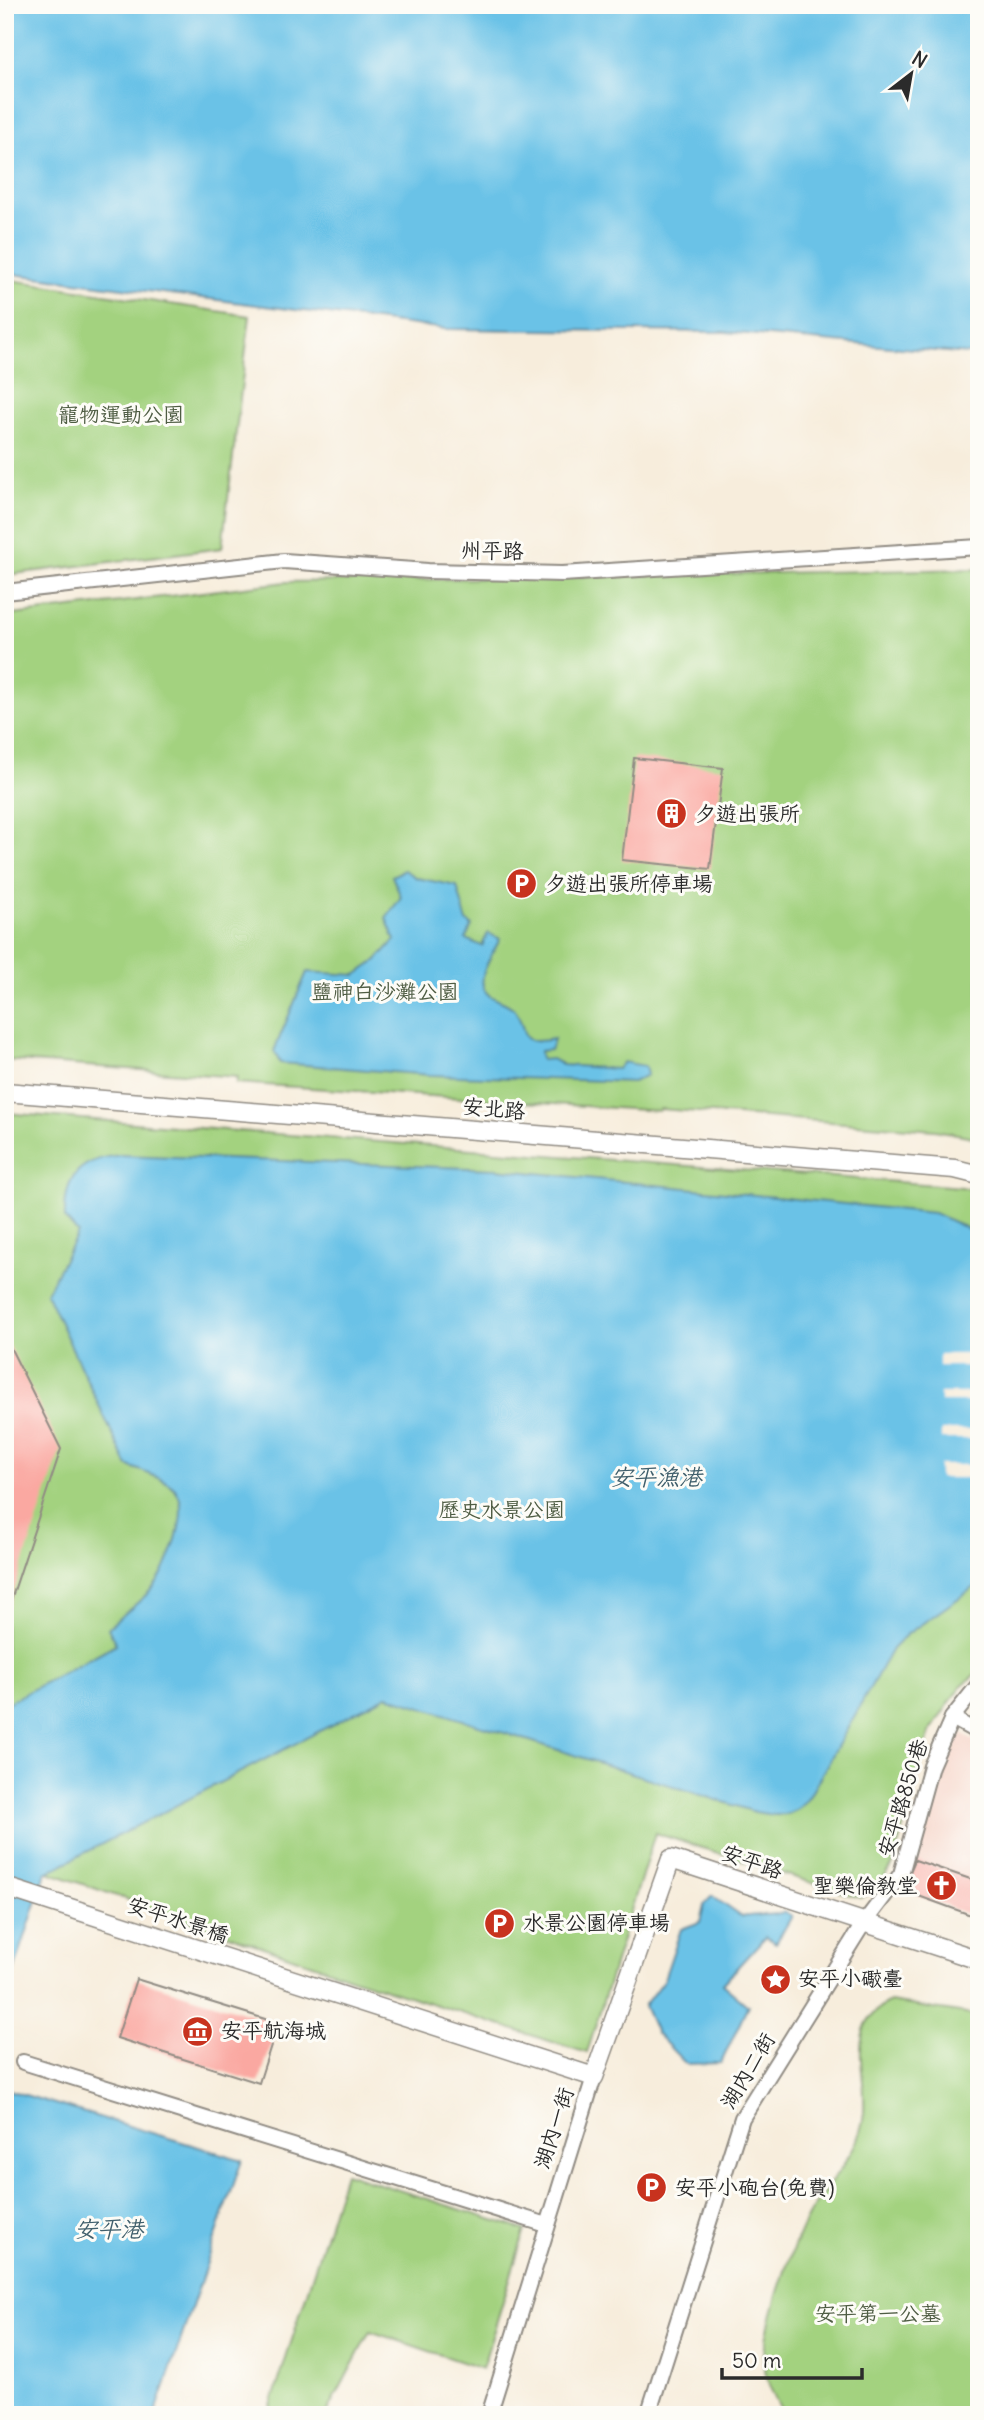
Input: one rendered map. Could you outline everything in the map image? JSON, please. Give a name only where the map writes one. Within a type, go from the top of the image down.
[{"type":"street","name":"州平路","points":[[5,592],[284,561],[428,570],[562,574],[979,547]]},
{"type":"street","name":"安北路","points":[[5,1092],[955,1169],[979,1175]]},
{"type":"street","name":"安平路850巷","points":[[863,1924],[901,1874],[931,1766],[952,1718],[979,1684]]},
{"type":"street","points":[[952,1718],[979,1733]]},
{"type":"street","name":"安平路","points":[[671,1859],[979,1960]]},
{"type":"street","name":"湖內一街","points":[[489,2415],[594,2077],[671,1859]]},
{"type":"street","name":"安平水景橋","points":[[5,1887],[336,1996],[594,2077]]},
{"type":"street","name":"湖內二街","points":[[648,2415],[742,2118],[863,1924]]},
{"type":"street","points":[[23,2062],[547,2225]]},
{"type":"shaded area","points":[[955,1729],[979,1744],[979,1882],[912,1859],[933,1782]]},
{"type":"green space","name":"寵物運動公園","points":[[5,279],[250,316],[222,548],[5,575]]},
{"type":"green space","name":"鹽神白沙灘公園","points":[[979,569],[979,1138],[935,1130],[660,1109],[236,1083],[237,1077],[5,1060],[5,616],[286,582]]},
{"type":"green space","name":"安平漁港","points":[[5,1113],[962,1187],[979,1191],[979,1671],[960,1687],[930,1732],[892,1866],[876,1891],[860,1898],[655,1833],[587,2053],[355,1979],[5,1857]]},
{"type":"green space","name":"安平第一公墓","points":[[890,2002],[979,2016],[979,2415],[784,2415],[773,2394],[764,2363],[766,2339],[775,2301],[805,2223],[852,2151],[862,2126],[862,2036],[876,2011]]},
{"type":"green space","points":[[345,2173],[525,2230],[482,2369],[370,2331],[326,2415],[268,2415]]},
{"type":"water","points":[[5,5],[979,5],[979,355],[725,332],[446,329],[5,273]]},
{"type":"water","points":[[404,870],[417,878],[457,886],[467,922],[472,925],[466,939],[482,946],[488,933],[500,939],[485,968],[485,990],[490,996],[515,1010],[528,1039],[554,1039],[550,1050],[540,1051],[541,1060],[552,1059],[563,1065],[617,1069],[623,1062],[645,1066],[647,1075],[633,1082],[430,1075],[280,1063],[274,1051],[307,972],[356,975],[376,961],[395,940],[386,918],[401,897],[392,876]]},
{"type":"water","name":"安平漁港","points":[[121,1155],[496,1169],[934,1213],[979,1234],[979,1584],[906,1635],[892,1649],[809,1797],[791,1813],[772,1815],[755,1812],[387,1696],[46,1873],[5,1998],[5,1704],[116,1644],[108,1628],[152,1589],[165,1569],[176,1540],[181,1511],[180,1498],[175,1489],[159,1478],[127,1465],[46,1293],[78,1233],[65,1219],[65,1204],[71,1181],[84,1166],[106,1157]]},
{"type":"water","points":[[712,1896],[742,1917],[785,1912],[792,1916],[776,1943],[765,1937],[722,1984],[748,2006],[721,2063],[686,2064],[656,2033],[644,2006],[664,1979],[681,1929],[700,1922],[704,1905]]},
{"type":"water","name":"安平港","points":[[5,2089],[242,2160],[155,2415],[5,2415]]},
{"type":"pier","points":[[939,1354],[979,1354],[979,1366],[939,1366]]},
{"type":"pier","points":[[940,1393],[979,1393],[979,1402],[940,1402]]},
{"type":"pier","points":[[941,1430],[979,1430],[979,1439],[941,1439]]},
{"type":"pier","points":[[939,1465],[979,1465],[979,1478],[939,1478]]},
{"type":"building","name":"夕遊出張所","points":[[634,758],[723,768],[710,869],[622,860]]},
{"type":"building","points":[[5,1337],[61,1449],[8,1609],[5,1609]]},
{"type":"building","name":"聖樂倫教堂","points":[[915,1860],[979,1882],[979,1918],[902,1890]]},
{"type":"building","name":"安平航海城","points":[[136,1979],[278,2023],[259,2083],[117,2038]]},
{"type":"place","name":"夕遊出張所","points":[[672,814]]},
{"type":"place","name":"夕遊出張所停車場","points":[[522,884]]},
{"type":"place","name":"聖樂倫教堂","points":[[941,1886]]},
{"type":"place","name":"水景公園停車場","points":[[500,1923]]},
{"type":"place","name":"安平小礮臺","points":[[775,1979]]},
{"type":"place","name":"安平航海城","points":[[198,2031]]},
{"type":"place","name":"安平小砲台(免費)","points":[[652,2188]]},
{"type":"park label","name":"歷史水景公園","points":[[502,1510]]}]
